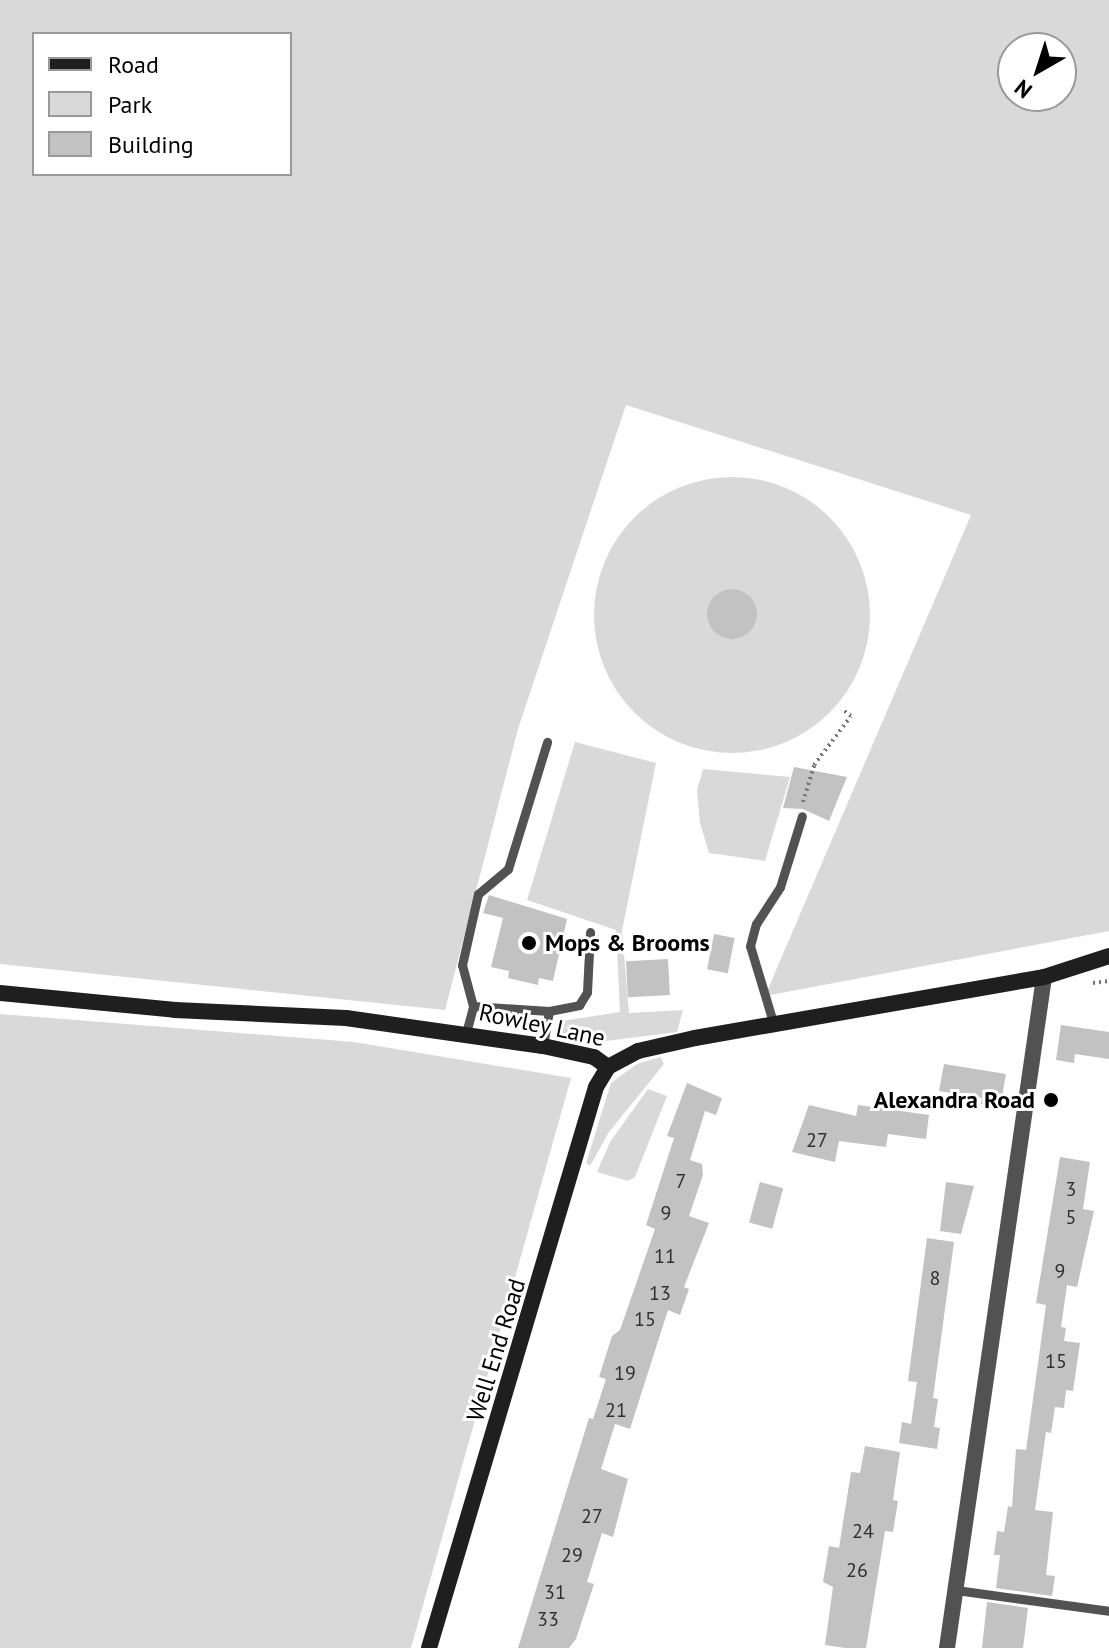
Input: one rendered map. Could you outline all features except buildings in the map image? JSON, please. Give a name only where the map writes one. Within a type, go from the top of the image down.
[{"type":"street","name":"Rowley Lane","points":[[0,993],[175,1010],[346,1018],[543,1046],[594,1057],[608,1067],[638,1051],[773,1022],[1044,977],[1109,956]]},
{"type":"street","points":[[947,1648],[1044,977]]},
{"type":"street","name":"Well End Road","points":[[429,1648],[596,1087],[608,1067]]},
{"type":"lane","points":[[466,1033],[473,1006],[462,965],[478,894],[508,869],[547,742]]},
{"type":"lane","points":[[773,1022],[750,946],[756,924],[780,887],[802,816]]},
{"type":"lane","points":[[473,1006],[549,1011],[579,1005],[587,992],[590,932]]},
{"type":"lane","points":[[543,1046],[549,1011]]},
{"type":"lane","points":[[956,1590],[1109,1611]]},
{"type":"path","points":[[802,816],[814,765],[851,716],[843,710]]},
{"type":"green space","points":[[0,0],[1109,0],[1109,931],[765,996],[971,515],[626,405],[518,729],[445,1010],[0,964]]},
{"type":"green space","points":[[732,477],[785,487],[809,500],[830,517],[847,538],[860,562],[870,615],[860,668],[847,692],[830,713],[809,730],[785,743],[732,753],[679,743],[655,730],[634,713],[617,692],[604,668],[594,615],[604,562],[617,538],[634,517],[655,500],[679,487]]},
{"type":"green space","points":[[575,742],[656,763],[622,931],[629,1013],[683,1010],[677,1032],[598,1042],[564,1039],[557,1033],[562,1021],[620,1012],[616,930],[527,900]]},
{"type":"green space","points":[[703,769],[790,777],[765,861],[709,853],[700,823],[697,790]]},
{"type":"green space","points":[[0,1014],[354,1042],[571,1078],[411,1648],[0,1648]]},
{"type":"green space","points":[[661,1057],[664,1064],[609,1132],[590,1166],[586,1163],[611,1083],[637,1064]]},
{"type":"green space","points":[[648,1089],[667,1096],[635,1177],[628,1181],[597,1172],[610,1142]]},
{"type":"place","name":"Mops & Brooms","points":[[529,943]]},
{"type":"place","name":"Alexandra Road","points":[[1051,1100]]}]
